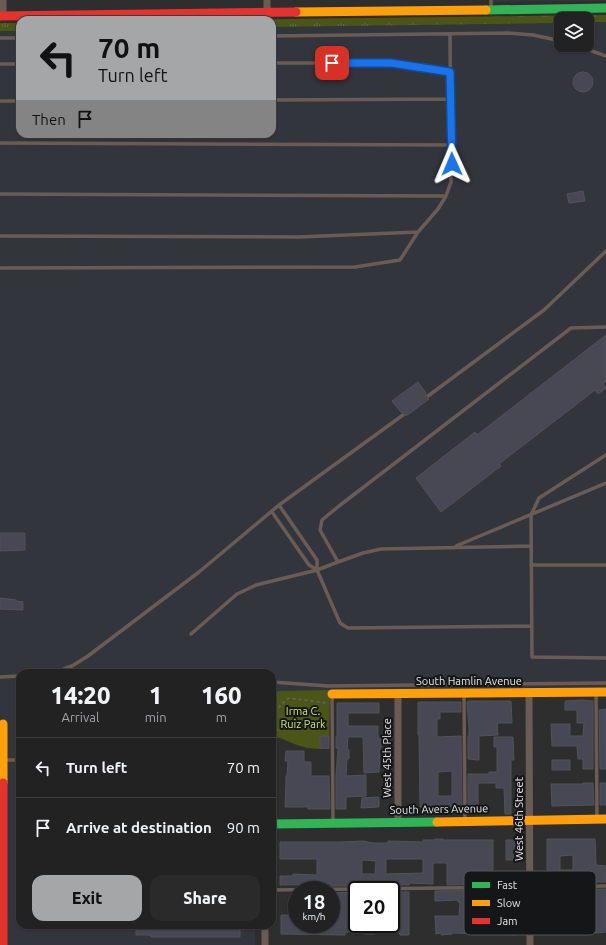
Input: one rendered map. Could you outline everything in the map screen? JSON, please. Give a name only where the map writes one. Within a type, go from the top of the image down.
[{"type":"street","points":[[3,0],[1,16],[267,12],[491,5],[606,8]]},
{"type":"street","points":[[267,12],[268,0]]},
{"type":"street","name":"South Hamlin Avenue","points":[[332,698],[398,693],[606,692]]},
{"type":"street","name":"West 45th Place","points":[[398,693],[398,822]]},
{"type":"street","name":"West 46th Street","points":[[529,693],[530,871]]},
{"type":"street","points":[[3,724],[1,824],[3,945]]},
{"type":"street","name":"South Avers Avenue","points":[[276,824],[602,819]]},
{"type":"street","points":[[265,929],[265,945]]},
{"type":"lane","points":[[276,36],[508,33],[533,35],[554,40]]},
{"type":"lane","points":[[0,268],[355,267],[400,260],[418,232],[438,209],[452,182],[450,34]]},
{"type":"lane","points":[[0,38],[16,38]]},
{"type":"lane","points":[[594,52],[606,56]]},
{"type":"lane","points":[[276,63],[391,63],[450,72]]},
{"type":"lane","points":[[0,64],[16,64]]},
{"type":"lane","points":[[276,100],[451,99]]},
{"type":"lane","points":[[0,101],[16,101]]},
{"type":"lane","points":[[0,143],[451,145]]},
{"type":"lane","points":[[0,194],[446,196]]},
{"type":"lane","points":[[0,236],[298,237],[418,232]]},
{"type":"lane","points":[[428,396],[544,310],[606,251]]},
{"type":"lane","points":[[338,562],[320,530],[322,520],[571,328],[606,327]]},
{"type":"lane","points":[[64,669],[88,656],[199,572],[279,505],[403,415]]},
{"type":"lane","points":[[606,454],[539,498],[531,515],[532,657],[606,658]]},
{"type":"lane","points":[[452,547],[606,483]]},
{"type":"lane","points":[[279,505],[317,560],[317,570],[340,623],[348,628],[531,626]]},
{"type":"lane","points":[[272,512],[309,565],[317,570]]},
{"type":"lane","points":[[191,634],[237,594],[256,585],[317,570],[362,553],[381,549],[531,546]]},
{"type":"lane","points":[[531,565],[606,565]]},
{"type":"lane","points":[[0,677],[16,676]]},
{"type":"lane","points":[[276,682],[328,686],[606,683]]},
{"type":"lane","points":[[596,692],[602,819]]},
{"type":"lane","points":[[464,693],[465,821]]},
{"type":"lane","points":[[332,698],[333,823]]},
{"type":"lane","points":[[3,760],[16,760]]},
{"type":"lane","points":[[596,886],[606,886]]},
{"type":"lane","points":[[276,890],[464,888]]},
{"type":"path","points":[[276,712],[278,705],[289,698],[319,703],[332,698]]},
{"type":"path","points":[[276,727],[277,731]]},
{"type":"shaded area","points":[[491,0],[606,0],[606,1],[491,2]]},
{"type":"shaded area","points":[[594,22],[606,22],[606,687],[276,691],[276,669],[16,669],[16,929],[255,929],[255,945],[0,945],[0,31],[16,31],[16,138],[276,138],[276,27],[554,23],[554,52],[594,52]]},
{"type":"green space","points":[[594,15],[606,15],[606,22],[594,22]]},
{"type":"green space","points":[[554,16],[554,23],[276,27],[276,19]]},
{"type":"green space","points":[[0,23],[16,23],[16,31],[0,31]]},
{"type":"green space","name":"Irma C. Ruiz Park","points":[[330,690],[329,749],[305,747],[276,737],[276,691]]},
{"type":"building","points":[[583,72],[590,75],[593,82],[590,89],[583,92],[576,89],[573,82],[576,75]]},
{"type":"building","points":[[583,191],[585,201],[569,203],[567,194]]},
{"type":"building","points":[[606,335],[606,381],[603,384],[606,388],[598,394],[595,390],[499,464],[501,466],[441,512],[416,478],[475,432],[477,435]]},
{"type":"building","points":[[418,382],[426,393],[425,398],[429,399],[406,416],[405,413],[401,412],[392,401]]},
{"type":"building","points":[[0,533],[25,533],[25,550],[0,551]]},
{"type":"building","points":[[0,598],[23,602],[23,610],[0,609]]},
{"type":"building","points":[[511,701],[512,723],[497,723],[498,735],[479,736],[479,760],[468,759],[469,728],[467,702]]},
{"type":"building","points":[[565,701],[593,701],[593,769],[583,769],[583,759],[578,759],[577,746],[552,746],[551,724],[570,724],[570,736],[583,736],[584,723],[577,723],[577,710],[565,710]]},
{"type":"building","points":[[418,702],[461,702],[461,712],[440,712],[440,719],[437,719],[437,737],[461,736],[462,807],[420,807]],"holes":[[[452,771],[452,796],[438,796],[438,772]]]},
{"type":"building","points":[[337,703],[379,703],[379,713],[348,713],[348,726],[378,726],[378,738],[381,738],[381,748],[379,772],[364,773],[363,737],[348,737],[347,750],[349,750],[349,759],[347,759],[346,776],[366,775],[366,796],[346,797],[346,809],[336,809],[338,748],[336,748]]},
{"type":"building","points":[[606,709],[606,769],[600,769],[599,710]]},
{"type":"building","points":[[320,736],[329,736],[329,748],[320,748]]},
{"type":"building","points":[[494,737],[513,737],[514,760],[511,760],[511,814],[505,814],[504,788],[496,788],[496,783],[478,783],[478,807],[468,807],[468,774],[489,774],[489,772],[497,772],[497,747],[494,747]]},
{"type":"building","points":[[286,751],[304,751],[304,762],[311,762],[311,776],[329,776],[330,809],[285,807],[288,761],[285,761]]},
{"type":"building","points":[[552,760],[570,760],[570,770],[552,770]]},
{"type":"building","points":[[593,783],[594,805],[552,806],[551,784]]},
{"type":"building","points":[[600,783],[606,783],[606,805],[600,805]]},
{"type":"building","points":[[379,797],[379,807],[361,808],[362,798]]},
{"type":"building","points":[[435,839],[493,840],[493,871],[464,871],[464,885],[447,885],[447,863],[433,863],[433,884],[410,883],[409,885],[400,885],[400,881],[348,881],[348,886],[340,886],[340,881],[288,881],[288,885],[280,885],[280,876],[293,876],[293,874],[317,875],[317,859],[280,859],[280,842],[423,842],[423,840]],"holes":[[[386,859],[423,859],[423,873],[386,874]],[[362,860],[376,861],[375,874],[362,874]]]},
{"type":"building","points":[[547,839],[595,839],[596,865],[606,866],[606,882],[596,882],[596,871],[547,871]],"holes":[[[573,855],[573,870],[560,870],[560,856]]]},
{"type":"building","points":[[506,840],[517,841],[517,860],[506,860]]},
{"type":"building","points":[[596,889],[606,889],[606,932],[596,933]]},
{"type":"building","points":[[435,891],[464,891],[464,933],[436,934],[435,916],[459,916],[460,902],[458,902],[458,900],[435,901]]},
{"type":"building","points":[[348,892],[348,932],[345,932],[345,935],[281,934],[281,915],[288,915],[288,933],[340,933],[340,893]]},
{"type":"building","points":[[400,892],[409,892],[409,935],[400,935]]},
{"type":"building","points":[[136,929],[240,929],[240,937],[151,937],[151,935],[136,935]]},
{"type":"building","points":[[364,933],[375,933],[375,934]]},
{"type":"traffic: fast","points":[[486,10],[606,8]]},
{"type":"traffic: fast","points":[[276,824],[437,822]]},
{"type":"traffic: slow","points":[[296,12],[486,10]]},
{"type":"traffic: slow","points":[[332,694],[606,692]]},
{"type":"traffic: slow","points":[[3,724],[3,783]]},
{"type":"traffic: slow","points":[[437,822],[606,819]]},
{"type":"traffic: jam","points":[[0,16],[296,12]]},
{"type":"traffic: jam","points":[[3,783],[3,945]]},
{"type":"route","points":[[332,63],[391,63],[450,72],[452,164]]}]
